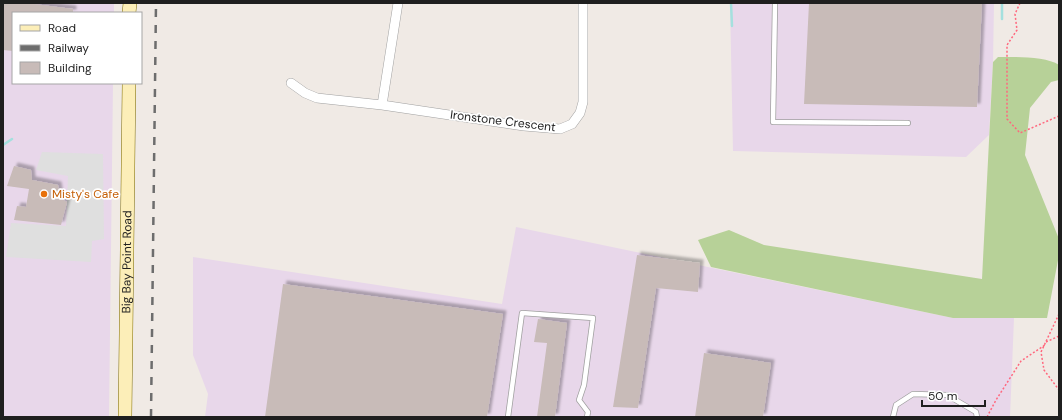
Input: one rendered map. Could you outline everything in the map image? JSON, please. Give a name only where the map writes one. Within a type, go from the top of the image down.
[{"type":"street","points":[[382,106],[398,3]]},
{"type":"street","name":"Ironstone Crescent","points":[[291,83],[305,93],[317,98],[524,126],[560,129],[572,124],[580,113],[583,102],[583,3]]},
{"type":"street","name":"Big Bay Point Road","points":[[125,417],[129,84]]},
{"type":"lane","points":[[775,3],[773,122],[908,123]]},
{"type":"lane","points":[[508,417],[522,313],[593,318],[584,385],[579,400],[588,412],[587,417]]},
{"type":"lane","points":[[893,417],[896,405],[913,394],[947,395],[976,412],[977,417]]},
{"type":"path","points":[[1020,3],[1015,14],[1018,30],[1007,45],[1007,119],[1020,133],[1059,116]]},
{"type":"path","points":[[1059,314],[1041,352],[1044,370],[1059,390]]},
{"type":"path","points":[[1046,342],[1059,336]]},
{"type":"path","points":[[987,417],[1021,361],[1045,345]]},
{"type":"shaded area","points":[[3,3],[114,3],[114,12],[12,12],[12,84],[113,84],[109,417],[3,417]]},
{"type":"shaded area","points":[[730,3],[994,3],[993,62],[989,135],[966,157],[733,151]]},
{"type":"shaded area","points":[[42,152],[103,154],[104,239],[92,241],[91,262],[6,257],[11,223],[66,226],[68,176],[36,170]]},
{"type":"shaded area","points":[[516,227],[953,318],[1014,318],[1010,417],[205,417],[208,394],[193,355],[193,257],[502,304]]},
{"type":"green space","points":[[998,57],[1020,57],[1046,60],[1059,65],[1059,80],[1051,82],[1030,108],[1025,155],[1059,239],[1059,255],[1047,318],[953,318],[711,267],[698,240],[729,230],[764,245],[982,279],[993,62]]},
{"type":"building","points":[[3,3],[26,3],[73,9],[73,12],[12,12],[12,51],[3,50]]},
{"type":"building","points":[[809,3],[982,3],[977,107],[804,104]]},
{"type":"building","name":"Misty's Cafe","points":[[14,166],[31,170],[32,180],[58,185],[60,198],[67,202],[61,225],[14,220],[17,206],[26,207],[29,189],[7,186]]},
{"type":"building","points":[[637,255],[700,263],[698,292],[656,288],[638,408],[613,407]]},
{"type":"building","points":[[283,284],[503,314],[487,417],[265,417]]},
{"type":"building","points":[[538,319],[567,323],[555,417],[537,417],[547,343],[534,342]]},
{"type":"building","points":[[704,353],[771,363],[763,417],[695,417]]},
{"type":"waterway","points":[[731,3],[732,26]]},
{"type":"waterway","points":[[1002,3],[1002,19]]},
{"type":"waterway","points":[[3,145],[12,139]]},
{"type":"railway","points":[[151,417],[156,3]]},
{"type":"place","name":"Misty's Cafe","points":[[44,194]]}]
